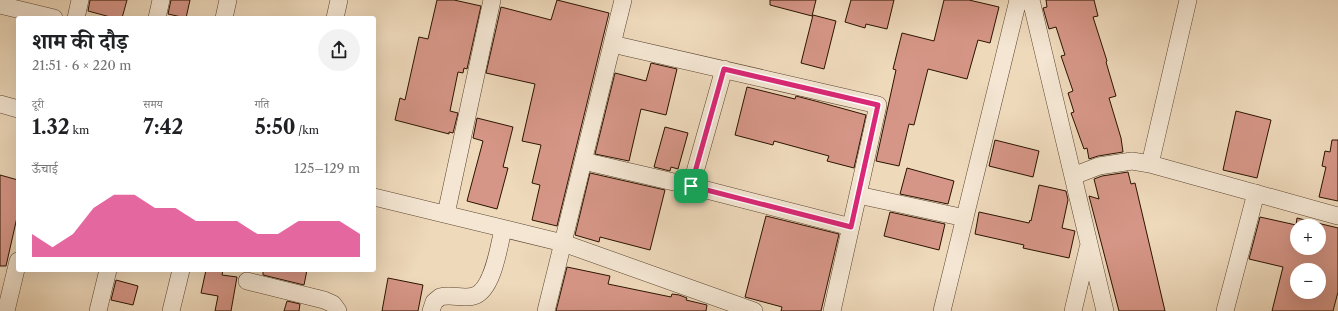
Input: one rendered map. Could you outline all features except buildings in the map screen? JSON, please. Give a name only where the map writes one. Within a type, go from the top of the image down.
[{"type":"street","points":[[76,16],[80,0]]},
{"type":"street","points":[[157,16],[161,0]]},
{"type":"street","points":[[224,16],[228,0]]},
{"type":"street","points":[[335,16],[339,0]]},
{"type":"street","points":[[446,214],[492,0]]},
{"type":"street","points":[[546,311],[623,0]]},
{"type":"street","points":[[942,311],[1018,0]]},
{"type":"street","points":[[1031,0],[1105,311]]},
{"type":"street","points":[[1150,164],[1188,0]]},
{"type":"street","points":[[0,5],[46,16]]},
{"type":"street","points":[[612,44],[878,105],[832,311]]},
{"type":"street","points":[[691,186],[724,69]]},
{"type":"street","points":[[0,104],[16,108]]},
{"type":"street","points":[[583,161],[691,186],[851,227]]},
{"type":"street","points":[[1073,176],[1099,166],[1132,161],[1150,164],[1338,216]]},
{"type":"street","points":[[1225,311],[1256,193]]},
{"type":"street","points":[[858,195],[965,218]]},
{"type":"street","points":[[376,197],[563,243],[754,311]]},
{"type":"street","points":[[431,311],[434,302],[440,297],[474,296],[481,292],[487,285],[492,272],[503,229]]},
{"type":"street","points":[[1073,311],[1089,244]]},
{"type":"street","points":[[6,311],[16,269]]},
{"type":"street","points":[[98,311],[108,272]]},
{"type":"street","points":[[171,311],[181,272]]},
{"type":"street","points":[[247,282],[324,300],[333,304],[338,311]]},
{"type":"route","points":[[724,69],[878,105],[851,227],[691,186],[724,69]]}]
